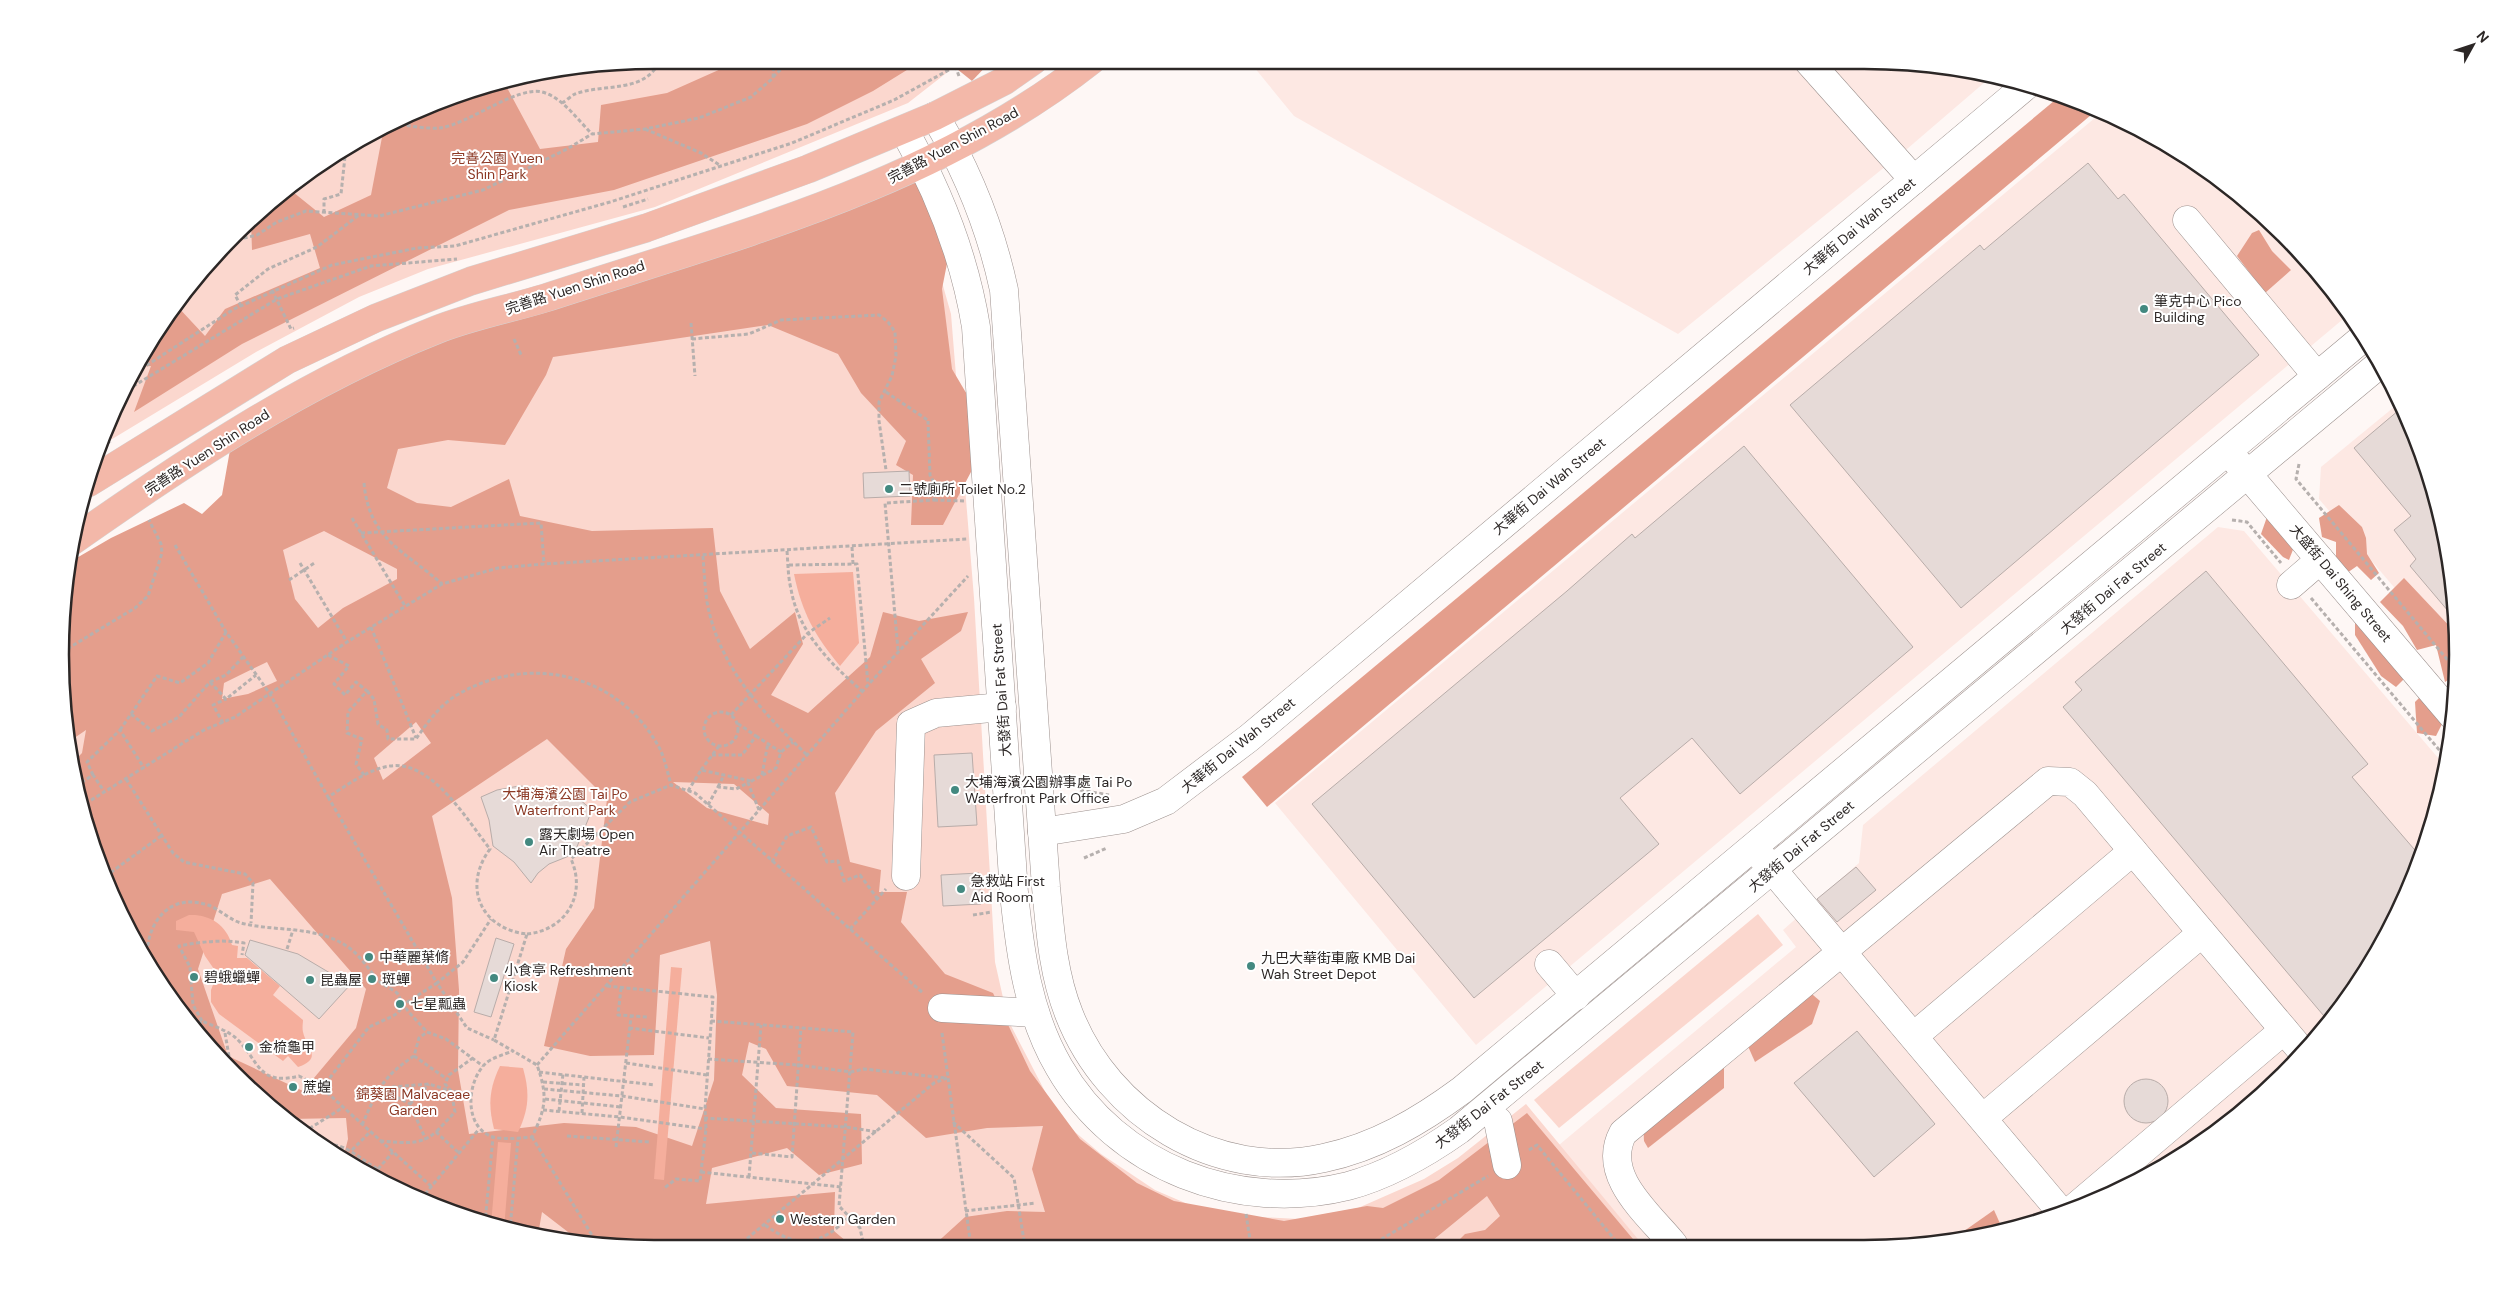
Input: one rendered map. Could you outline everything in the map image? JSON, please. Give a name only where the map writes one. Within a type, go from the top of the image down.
[{"type":"main road","points":[[96,479],[287,360],[376,318],[471,281],[646,228],[808,169],[935,116],[1004,81],[1021,69]]},
{"type":"main road","name":"完善路 Yuen Shin Road","points":[[83,526],[296,396],[372,358],[438,329],[517,307],[810,211],[923,164],[954,148],[1049,92],[1080,69]]},
{"type":"street","points":[[1815,69],[1914,180]]},
{"type":"street","name":"大華街 Dai Wah Street","points":[[1042,832],[1124,818],[1171,798],[1249,738],[2020,91]]},
{"type":"street","name":"大發街 Dai Fat Street","points":[[935,116],[954,148],[992,241],[1004,290],[1042,832],[1054,964],[1069,1014],[1091,1058],[1106,1079],[1138,1111],[1177,1136],[1210,1151],[1251,1161],[1273,1163],[1322,1159],[1349,1152],[1407,1127],[1462,1090],[2359,342]]},
{"type":"street","name":"大發街 Dai Fat Street","points":[[904,130],[923,164],[968,282],[976,327],[1017,931],[1026,982],[1035,1013],[1046,1043],[1059,1067],[1082,1101],[1112,1131],[1152,1160],[1193,1179],[1215,1186],[1257,1194],[1300,1194],[1349,1185],[1374,1177],[1426,1152],[1481,1114],[2375,368]]},
{"type":"street","points":[[2187,220],[2317,376]]},
{"type":"street","name":"大盛街 Dai Shing Street","points":[[2228,451],[2446,708]]},
{"type":"street","points":[[2294,583],[2320,560]]},
{"type":"street","points":[[906,876],[911,724],[936,713],[1002,707]]},
{"type":"street","points":[[1670,1240],[1622,1183],[1616,1165],[1616,1145],[1623,1133],[2048,781],[2070,782],[2085,794],[2293,1040],[2093,1194]]},
{"type":"street","points":[[1754,847],[2057,1207]]},
{"type":"street","points":[[1914,1036],[2133,851]]},
{"type":"street","points":[[1983,1118],[2202,933]]},
{"type":"street","points":[[1549,964],[1576,996]]},
{"type":"street","points":[[942,1008],[1035,1013]]},
{"type":"street","points":[[1498,1121],[1506,1165]]},
{"type":"street","points":[[1407,1127],[1426,1152]]},
{"type":"path","points":[[562,103],[575,94],[641,82],[655,69]]},
{"type":"path","points":[[772,78],[773,69]]},
{"type":"path","points":[[242,238],[257,235],[277,222],[306,211],[379,216],[483,190],[567,149],[592,134],[645,129],[699,118],[723,109],[751,97],[781,69]]},
{"type":"path","points":[[144,367],[240,306],[332,264],[417,248],[455,246],[610,202],[792,142],[894,100],[951,69]]},
{"type":"path","points":[[959,78],[966,73]]},
{"type":"path","points":[[405,124],[440,128],[477,114],[522,93],[541,92],[562,103],[592,134]]},
{"type":"path","points":[[645,129],[701,153],[721,166]]},
{"type":"path","points":[[324,213],[324,199],[341,194],[345,157]]},
{"type":"path","points":[[622,208],[650,198]]},
{"type":"path","points":[[240,306],[235,294],[261,274],[317,247],[359,215]]},
{"type":"path","points":[[134,386],[277,299],[371,266],[458,259]]},
{"type":"path","points":[[272,290],[291,329]]},
{"type":"path","points":[[692,339],[749,334],[781,320],[879,316],[888,322],[895,332],[896,356],[886,392],[879,402],[879,421],[886,470]]},
{"type":"path","points":[[691,323],[695,376]]},
{"type":"path","points":[[514,339],[522,357]]},
{"type":"path","points":[[886,392],[929,421],[930,475],[934,481],[934,500]]},
{"type":"path","points":[[109,441],[112,446]]},
{"type":"path","points":[[2300,455],[2296,479],[2449,661]]},
{"type":"path","points":[[364,484],[370,516],[381,532],[390,543],[442,584]]},
{"type":"path","points":[[898,651],[885,503],[934,500],[972,501]]},
{"type":"path","points":[[352,518],[405,606]]},
{"type":"path","points":[[69,648],[135,608],[148,596],[162,553],[161,544],[148,520]]},
{"type":"path","points":[[2228,520],[2246,522],[2294,583],[2441,752]]},
{"type":"path","points":[[361,533],[541,522],[544,564]]},
{"type":"path","points":[[88,802],[204,730],[223,723],[371,627],[442,584],[498,568],[544,564],[890,545],[975,538]]},
{"type":"path","points":[[175,545],[226,632],[270,694],[437,983],[467,1028],[513,1050],[537,1065],[545,1099],[543,1110],[532,1137]]},
{"type":"path","points":[[852,547],[853,564]]},
{"type":"path","points":[[787,551],[791,590],[800,619],[825,656],[862,692]]},
{"type":"path","points":[[703,556],[707,603],[718,636],[736,676],[762,712],[807,755]]},
{"type":"path","points":[[290,580],[316,562]]},
{"type":"path","points":[[300,563],[348,642]]},
{"type":"path","points":[[788,565],[857,564],[868,685]]},
{"type":"path","points":[[537,1065],[898,651],[970,575]]},
{"type":"path","points":[[731,715],[808,632],[830,618]]},
{"type":"path","points":[[371,627],[416,739]]},
{"type":"path","points":[[104,791],[87,762],[120,730],[157,676],[180,683],[208,663],[226,632]]},
{"type":"path","points":[[328,655],[349,666],[334,684],[345,695],[356,682],[367,691],[374,699],[378,724],[387,730],[388,739],[416,739]]},
{"type":"path","points":[[131,714],[152,731],[179,717],[210,682],[226,675],[243,657]]},
{"type":"path","points":[[416,739],[431,718],[456,696],[480,684],[514,674],[539,671],[564,675],[588,683],[613,697],[643,725],[660,750],[671,785]]},
{"type":"path","points":[[223,723],[213,705],[226,699],[256,675]]},
{"type":"path","points":[[210,682],[226,699]]},
{"type":"path","points":[[364,775],[356,764],[362,739],[347,733],[348,712],[367,691]]},
{"type":"path","points":[[688,791],[719,746],[727,744],[734,739],[738,731],[731,715],[723,712],[714,713],[707,718],[704,727],[705,735],[711,742],[719,746]]},
{"type":"path","points":[[736,723],[781,752]]},
{"type":"path","points":[[120,730],[144,768]]},
{"type":"path","points":[[712,755],[742,755],[756,736]]},
{"type":"path","points":[[718,788],[736,789],[776,768],[781,752],[793,742]]},
{"type":"path","points":[[762,776],[768,743]]},
{"type":"path","points":[[328,797],[364,775],[390,766],[419,770],[438,784],[491,848],[483,859],[476,883],[483,908],[491,919],[502,928],[514,933],[527,934],[546,930],[556,925],[571,908],[577,887],[577,876],[571,859],[630,802],[671,785],[695,793],[850,930],[942,1008],[941,1027],[952,1121],[970,1240]]},
{"type":"path","points":[[701,770],[750,782]]},
{"type":"path","points":[[83,781],[93,775]]},
{"type":"path","points":[[708,805],[724,775]]},
{"type":"path","points":[[126,779],[173,853],[184,862],[245,874],[253,883],[251,924]]},
{"type":"path","points":[[750,782],[759,810]]},
{"type":"path","points":[[772,862],[787,836],[810,827],[827,862],[838,861],[844,880],[860,875],[878,898]]},
{"type":"path","points":[[110,872],[161,836]]},
{"type":"path","points":[[850,930],[878,898],[906,876]]},
{"type":"path","points":[[147,948],[147,942],[154,923],[165,912],[180,903],[193,902],[208,905],[240,923],[293,930],[332,938],[348,947],[364,960],[380,983],[399,995],[403,1005],[427,1032],[446,1039],[483,1066]]},
{"type":"path","points":[[973,915],[990,911],[998,912]]},
{"type":"path","points":[[322,1088],[369,1027],[398,1013],[403,1005],[437,983],[462,962],[491,919]]},
{"type":"path","points":[[287,949],[293,930]]},
{"type":"path","points":[[494,1040],[527,934]]},
{"type":"path","points":[[242,956],[244,943],[231,941],[198,942],[178,946],[190,968],[193,1006],[202,1021],[237,1038],[260,1071],[275,1078],[286,1079],[299,1076],[322,1088],[432,1187]]},
{"type":"path","points":[[606,986],[667,994],[713,997],[704,1118],[706,1129],[700,1181],[676,1180],[663,1189]]},
{"type":"path","points":[[621,988],[618,1015],[648,1017]]},
{"type":"path","points":[[616,1147],[631,1016]]},
{"type":"path","points":[[711,1021],[853,1032],[839,1206],[860,1228],[863,1240]]},
{"type":"path","points":[[749,1177],[761,1025]]},
{"type":"path","points":[[629,1028],[709,1038]]},
{"type":"path","points":[[752,1153],[792,1157],[801,1028]]},
{"type":"path","points":[[362,1125],[378,1088],[400,1065],[414,1056],[419,1038],[427,1032]]},
{"type":"path","points":[[225,1033],[229,1057]]},
{"type":"path","points":[[513,1050],[483,1066],[476,1076],[471,1094],[471,1113],[479,1129],[493,1137],[532,1137]]},
{"type":"path","points":[[414,1056],[447,1079]]},
{"type":"path","points":[[380,1141],[413,1143],[426,1140],[436,1132],[455,1112],[451,1091],[445,1084],[449,1075],[473,1058]]},
{"type":"path","points":[[708,1059],[798,1065],[851,1072],[864,1069],[947,1078]]},
{"type":"path","points":[[626,1063],[707,1075]]},
{"type":"path","points":[[540,1072],[655,1085]]},
{"type":"path","points":[[559,1111],[563,1074]]},
{"type":"path","points":[[582,1113],[584,1077]]},
{"type":"path","points":[[746,1240],[878,1132],[934,1083],[947,1078]]},
{"type":"path","points":[[542,1082],[584,1085]]},
{"type":"path","points":[[378,1088],[428,1084],[451,1091],[471,1094]]},
{"type":"path","points":[[410,1104],[428,1084]]},
{"type":"path","points":[[378,1088],[410,1104],[426,1140]]},
{"type":"path","points":[[544,1089],[622,1096],[705,1109]]},
{"type":"path","points":[[545,1099],[621,1107]]},
{"type":"path","points":[[311,1129],[342,1108]]},
{"type":"path","points":[[543,1110],[620,1116],[706,1129]]},
{"type":"path","points":[[704,1118],[846,1127],[878,1132]]},
{"type":"path","points":[[952,1121],[1014,1178],[1023,1240]]},
{"type":"path","points":[[426,1194],[479,1129]]},
{"type":"path","points":[[352,1150],[370,1132]]},
{"type":"path","points":[[436,1132],[459,1153]]},
{"type":"path","points":[[567,1136],[650,1142]]},
{"type":"path","points":[[486,1215],[493,1137]]},
{"type":"path","points":[[532,1137],[593,1237]]},
{"type":"path","points":[[511,1222],[518,1138]]},
{"type":"path","points":[[1380,1240],[1537,1145],[1615,1240]]},
{"type":"path","points":[[335,1146],[352,1150],[360,1159],[378,1170],[393,1152]]},
{"type":"path","points":[[700,1172],[841,1187]]},
{"type":"path","points":[[965,1211],[1036,1203]]},
{"type":"path","points":[[1246,1214],[1250,1240]]},
{"type":"path","points":[[816,1240],[828,1236],[850,1216]]},
{"type":"path","points":[[765,1225],[782,1238],[791,1240]]},
{"type":"shaded area","points":[[1256,69],[1864,69],[1940,74],[1985,82],[1907,149],[1678,334],[1294,116]]},
{"type":"shaded area","points":[[2096,117],[2123,129],[2189,167],[2250,214],[2304,268],[2343,319],[1476,1045],[1275,803]]},
{"type":"shaded area","points":[[2394,407],[2418,466],[2438,540],[2448,616],[2449,652],[2319,499],[2321,467]]},
{"type":"shaded area","points":[[2218,527],[2244,531],[2439,760],[2429,806],[2405,879],[2389,914],[2351,980],[2304,1041],[2278,1069],[2220,1119],[2189,1142],[2156,1162],[2088,1196],[2052,1209],[1978,1229],[1940,1235],[1864,1240],[1639,1240],[1559,1145],[1796,947],[1783,930],[1859,863],[1863,825]]},
{"type":"shaded area","points":[[853,572],[859,643],[840,666],[823,644],[805,612],[794,574]]},
{"type":"shaded area","points":[[189,915],[203,916],[216,922],[226,931],[232,945],[238,946],[237,958],[247,958],[280,986],[273,995],[303,1020],[303,1032],[312,1056],[306,1064],[298,1067],[288,1056],[283,1061],[219,1014],[211,1002],[211,990],[216,972],[205,956],[194,932],[176,930],[176,921]]},
{"type":"shaded area","points":[[671,967],[682,968],[664,1180],[654,1179]]},
{"type":"shaded area","points":[[500,1066],[523,1068],[527,1085],[527,1101],[518,1132],[494,1129],[490,1105],[494,1082]]},
{"type":"shaded area","points":[[498,1142],[511,1143],[505,1220],[492,1217]]},
{"type":"green space","points":[[721,69],[908,69],[873,91],[807,124],[614,190],[509,210],[242,344],[134,412],[151,366],[145,366],[167,329],[181,310],[205,336],[225,309],[320,268],[310,234],[252,250],[251,230],[294,193],[324,217],[371,195],[382,136],[430,113],[507,88],[540,149],[598,142],[601,105],[667,93]]},
{"type":"green space","name":"完善公園 Yuen Shin Park","points":[[951,69],[908,103],[655,207],[428,269],[359,297],[256,352],[109,441],[129,395],[167,329],[214,268],[240,240],[268,214],[329,167],[395,129],[430,113],[466,100],[540,80],[616,70]]},
{"type":"green space","points":[[957,69],[983,69],[972,81]]},
{"type":"green space","points":[[2054,101],[2092,115],[1267,807],[1242,777]]},
{"type":"green space","name":"大埔海濱公園 Tai Po Waterfront Park","points":[[918,164],[956,218],[942,289],[952,369],[975,408],[981,453],[943,525],[911,525],[913,475],[896,465],[906,441],[861,393],[838,354],[768,325],[553,357],[546,375],[505,445],[448,440],[398,449],[387,488],[417,503],[451,507],[509,479],[520,516],[592,531],[713,528],[720,591],[750,649],[795,612],[803,644],[771,695],[808,713],[870,657],[883,612],[919,621],[968,612],[961,631],[921,659],[935,683],[876,731],[835,793],[850,862],[881,870],[879,892],[907,892],[901,922],[945,974],[993,993],[1030,1071],[1080,1139],[1137,1183],[1174,1201],[1284,1221],[1367,1206],[1383,1208],[1439,1180],[1527,1113],[1634,1240],[1459,1240],[1465,1234],[1485,1230],[1500,1216],[1487,1196],[1433,1240],[940,1240],[965,1217],[1007,1211],[1045,1212],[1032,1169],[1043,1126],[987,1128],[926,1138],[877,1095],[787,1086],[766,1049],[749,1042],[742,1075],[776,1108],[861,1114],[862,1164],[819,1175],[787,1148],[712,1168],[706,1204],[835,1192],[834,1231],[845,1240],[616,1239],[570,1234],[542,1212],[539,1229],[466,1209],[430,1196],[362,1162],[345,1152],[348,1139],[346,1118],[298,1119],[240,1069],[214,1041],[167,980],[129,914],[113,879],[100,843],[80,769],[78,757],[82,753],[86,730],[75,738],[70,693],[69,654],[70,616],[77,558],[111,538],[184,503],[202,514],[222,495],[230,450],[327,379]],"holes":[[[324,531],[397,569],[397,579],[343,608],[318,628],[295,599],[283,550]],[[267,662],[277,681],[248,694],[222,699],[224,683]],[[416,722],[431,743],[383,780],[374,758]],[[547,739],[607,799],[594,908],[566,949],[544,1046],[590,1056],[654,1055],[660,955],[710,941],[717,995],[714,1080],[692,1146],[636,1127],[564,1123],[469,1134],[458,1070],[459,990],[452,898],[432,816]],[[673,782],[734,784],[769,814],[768,825],[707,808]],[[270,879],[366,989],[356,1028],[303,1091],[228,1056],[198,969],[222,894]]]},
{"type":"green space","points":[[2259,230],[2272,251],[2291,270],[2265,293],[2237,256],[2252,233]]},
{"type":"green space","name":"大埔海濱公園 Tai Po Waterfront Park","points":[[934,254],[951,314],[974,598],[995,962],[1008,1020],[1052,1105],[1075,1132],[1101,1154],[1155,1190],[1197,1208],[1239,1216],[1299,1219],[1358,1208],[1424,1179],[1458,1158],[1526,1104],[1639,1240],[616,1239],[540,1229],[466,1209],[430,1196],[395,1180],[329,1142],[268,1095],[240,1069],[190,1011],[167,980],[147,947],[113,879],[89,806],[80,769],[74,731],[69,670],[162,618],[441,383]]},
{"type":"green space","points":[[2339,505],[2362,527],[2366,538],[2367,554],[2379,573],[2371,580],[2357,566],[2347,573],[2336,560],[2336,542],[2322,537],[2319,518]]},
{"type":"green space","points":[[2268,514],[2297,539],[2289,560],[2283,557],[2261,534]]},
{"type":"green space","points":[[2404,578],[2448,625],[2448,680],[2445,682],[2436,645],[2417,650],[2403,626],[2380,602]]},
{"type":"green space","points":[[2355,614],[2408,675],[2396,687],[2381,676],[2355,635]]},
{"type":"green space","points":[[2422,695],[2444,720],[2436,736],[2417,733],[2415,702]]},
{"type":"green space","points":[[1758,914],[1783,945],[1559,1128],[1534,1100]]},
{"type":"green space","points":[[1792,977],[1820,1001],[1812,1024],[1755,1062],[1739,1026]]},
{"type":"green space","points":[[1704,1052],[1724,1068],[1724,1088],[1648,1148],[1644,1141],[1642,1104]]},
{"type":"green space","points":[[1994,1210],[2000,1224],[1978,1229],[1964,1231]]},
{"type":"building","points":[[2088,163],[2118,199],[2124,194],[2259,355],[1961,608],[1790,405],[1980,245],[1984,250]]},
{"type":"building","points":[[2397,412],[2418,466],[2429,503],[2438,540],[2447,610],[2410,566],[2416,559],[2394,530],[2411,516],[2354,448]]},
{"type":"building","points":[[1744,446],[1913,647],[1740,794],[1692,738],[1620,798],[1659,844],[1474,998],[1312,804],[1567,591],[1632,534],[1635,538]]},
{"type":"building","name":"二號廁所 Toilet No.2","points":[[909,471],[910,496],[864,498],[863,473]]},
{"type":"building","points":[[2206,571],[2368,764],[2352,777],[2415,851],[2389,914],[2371,947],[2351,980],[2324,1016],[2063,707],[2082,690],[2075,682]]},
{"type":"building","name":"大埔海濱公園辦事處 Tai Po Waterfront Park Office","points":[[972,753],[977,825],[938,827],[934,755]]},
{"type":"building","points":[[519,786],[556,789],[579,799],[592,810],[574,854],[549,864],[538,873],[531,883],[514,862],[493,846],[489,820],[481,797],[497,790]]},
{"type":"building","points":[[1856,867],[1876,890],[1837,922],[1817,899]]},
{"type":"building","name":"急救站 First Aid Room","points":[[979,873],[981,904],[943,906],[941,875]]},
{"type":"building","name":"小食亭 Refreshment Kiosk","points":[[496,938],[514,944],[491,1017],[474,1012]]},
{"type":"building","name":"昆蟲屋","points":[[250,940],[298,954],[335,976],[338,974],[350,985],[319,1019],[245,955]]},
{"type":"building","points":[[1857,1031],[1935,1124],[1874,1177],[1794,1083]]},
{"type":"building","points":[[2142,1079],[2150,1079],[2162,1085],[2168,1101],[2162,1117],[2150,1123],[2142,1123],[2130,1117],[2124,1105],[2124,1097],[2130,1085]]},
{"type":"place","name":"筆克中心 Pico Building","points":[[2144,309]]},
{"type":"place","name":"二號廁所 Toilet No.2","points":[[889,489]]},
{"type":"place","name":"大埔海濱公園辦事處 Tai Po Waterfront Park Office","points":[[955,790]]},
{"type":"place","name":"露天劇場 Open Air Theatre","points":[[529,842]]},
{"type":"place","name":"急救站 First Aid Room","points":[[961,889]]},
{"type":"place","name":"中華麗葉脩","points":[[369,957]]},
{"type":"place","name":"九巴大華街車廠 KMB Dai Wah Street Depot","points":[[1251,966]]},
{"type":"place","name":"碧蛾蠟蟬","points":[[194,977]]},
{"type":"place","name":"小食亭 Refreshment Kiosk","points":[[494,978]]},
{"type":"place","name":"斑蟬","points":[[372,979]]},
{"type":"place","name":"昆蟲屋","points":[[310,980]]},
{"type":"place","name":"七星瓢蟲","points":[[400,1004]]},
{"type":"place","name":"金梳龜甲","points":[[249,1047]]},
{"type":"place","name":"蔗蝗","points":[[293,1087]]},
{"type":"place","name":"Western Garden","points":[[780,1219]]},
{"type":"park label","name":"錦葵園 Malvaceae Garden","points":[[413,1102]]}]
